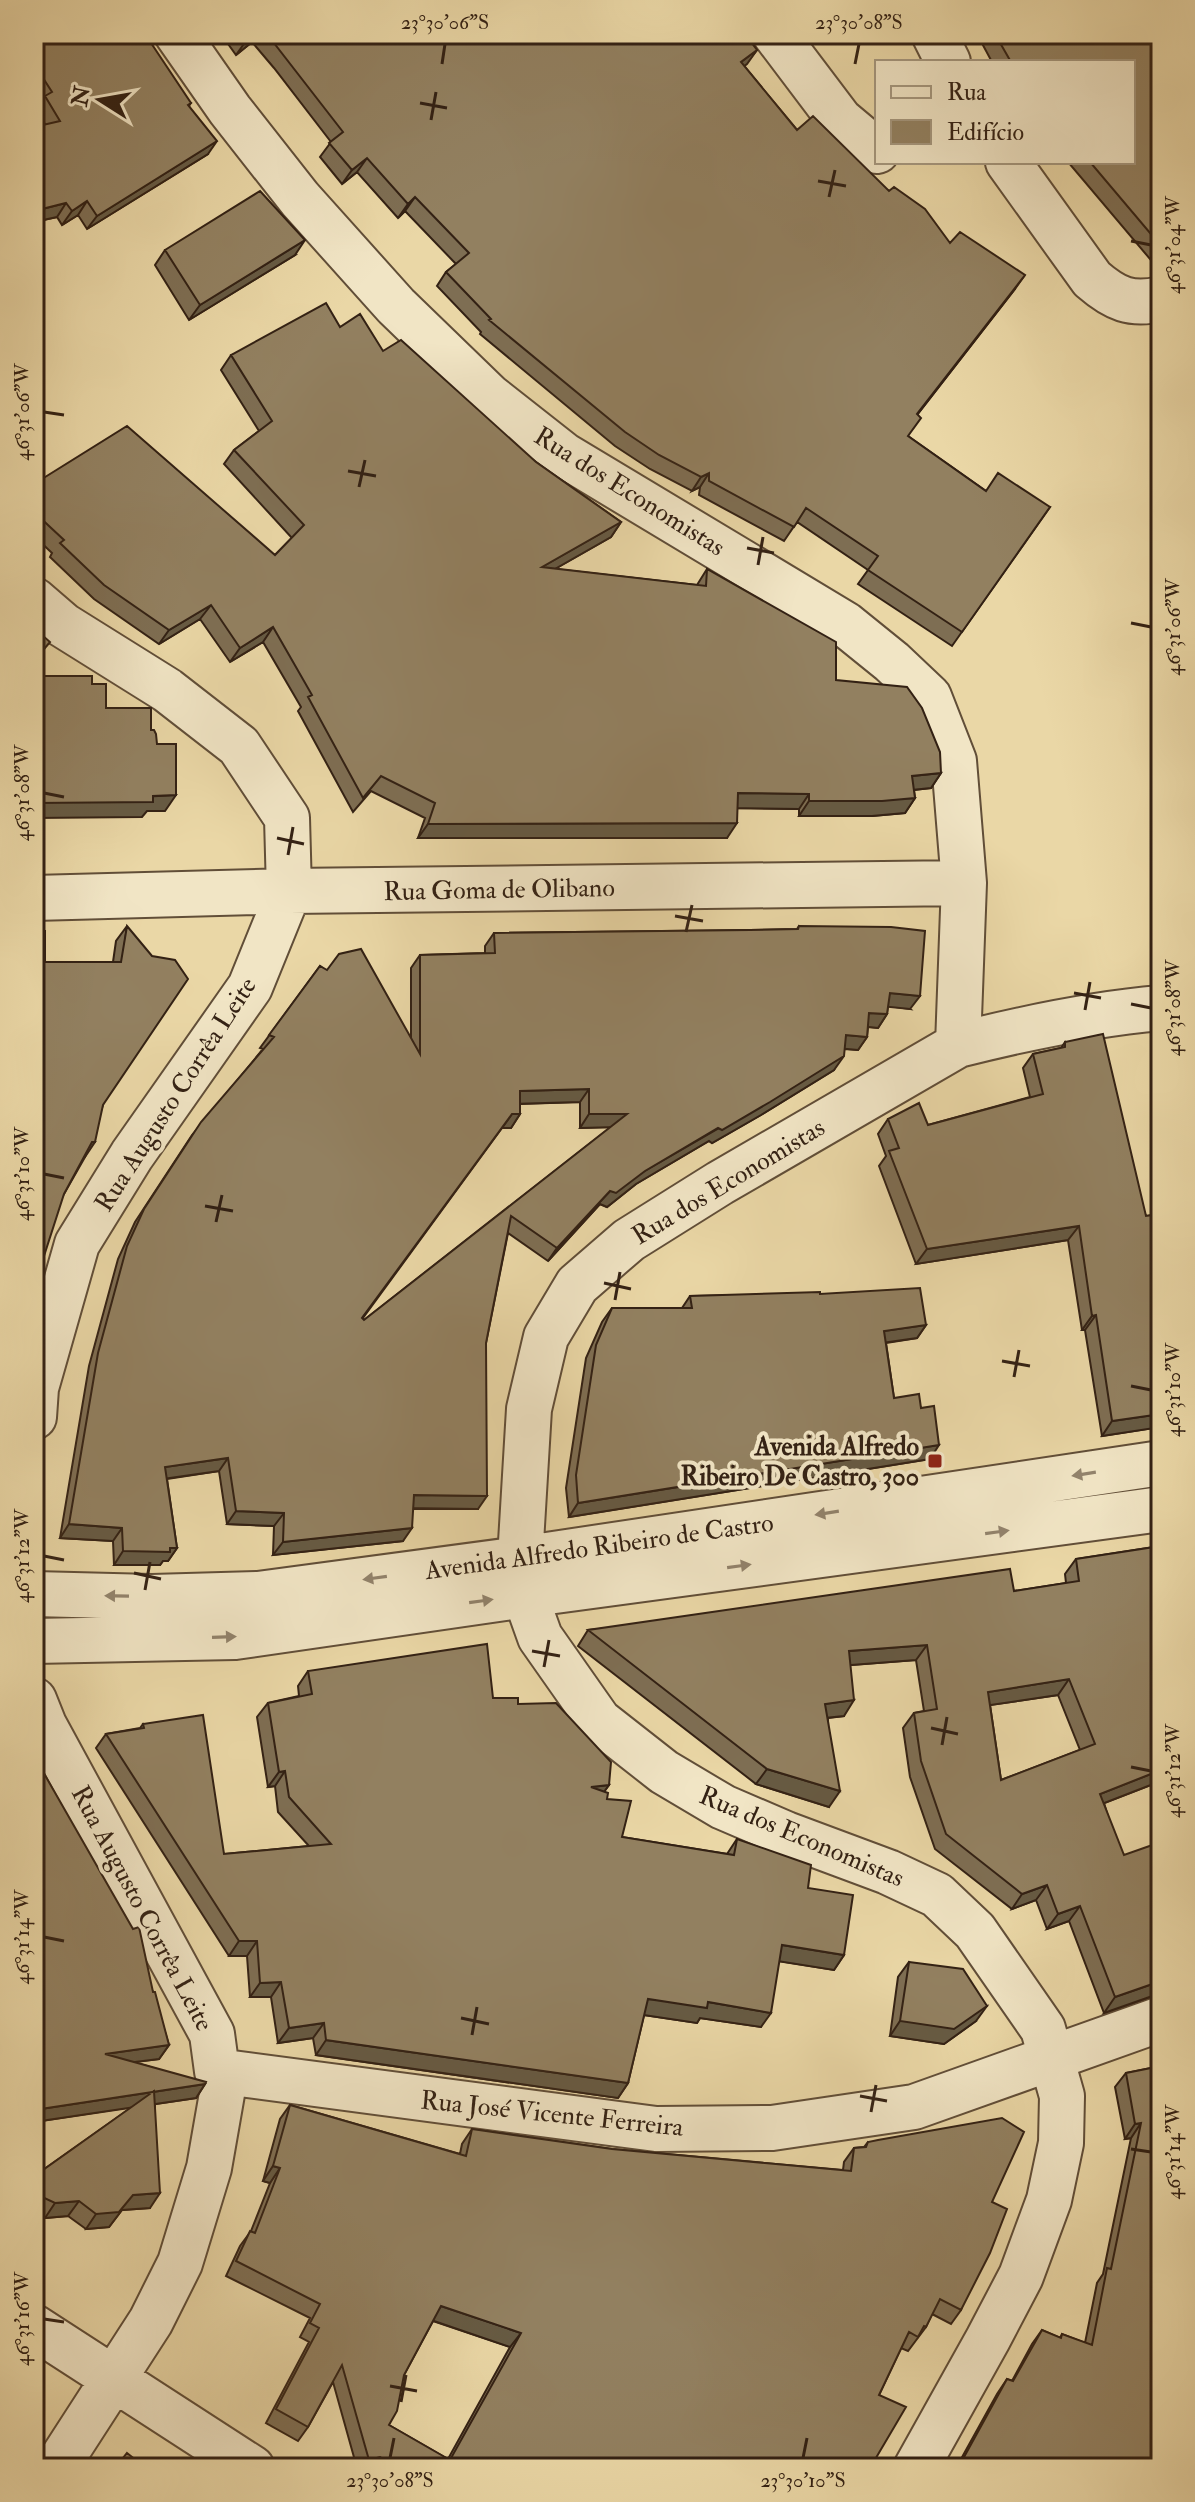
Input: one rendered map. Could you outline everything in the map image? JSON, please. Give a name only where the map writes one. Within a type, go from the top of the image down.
[{"type":"street","name":"Rua dos Economistas","points":[[177,34],[230,110],[300,199],[396,306],[489,396],[564,455],[845,624],[929,697],[954,761],[964,883],[958,1045],[720,1183],[629,1240],[577,1285],[546,1337],[529,1409],[522,1577],[540,1637],[599,1721],[664,1772],[723,1807],[888,1872],[937,1895],[975,1931],[1043,2029],[1062,2096],[1061,2143],[1049,2200],[1021,2276],[916,2468]]},
{"type":"street","points":[[775,34],[840,120],[875,149]]},
{"type":"street","points":[[934,34],[947,60]]},
{"type":"street","points":[[1009,164],[1092,279],[1110,295],[1134,303],[1161,299]]},
{"type":"street","name":"Rua Augusto Corrêa Leite","points":[[34,600],[63,625],[167,690],[239,746],[287,818],[289,891],[250,987],[132,1155],[77,1244],[36,1388],[34,1417]]},
{"type":"street","name":"Rua Goma de Olibano","points":[[34,898],[289,891],[964,883]]},
{"type":"street","points":[[958,1045],[1045,1023],[1111,1012],[1161,1008]]},
{"type":"street","name":"Avenida Alfredo Ribeiro de Castro","points":[[34,1641],[235,1637],[522,1577],[1161,1463]]},
{"type":"street","name":"Avenida Alfredo Ribeiro de Castro","points":[[34,1594],[152,1597],[258,1594],[522,1577],[1161,1509]]},
{"type":"street","name":"Rua Augusto Corrêa Leite","points":[[34,1700],[44,1725],[212,2034],[217,2071],[223,2088],[209,2168],[180,2263],[151,2321],[56,2468]]},
{"type":"street","name":"Rua José Vicente Ferreira","points":[[217,2071],[656,2129],[772,2128],[914,2107],[1161,2019]]},
{"type":"street","points":[[34,2327],[252,2468]]},
{"type":"building","points":[[34,34],[145,34],[191,103],[188,105],[217,141],[97,216],[87,201],[72,211],[66,203],[34,211],[34,127],[60,121],[45,96],[52,92],[34,64]]},
{"type":"building","points":[[241,34],[255,34],[246,41]]},
{"type":"building","points":[[267,34],[745,34],[757,50],[741,62],[797,130],[813,116],[889,191],[894,187],[925,209],[950,243],[960,232],[1025,275],[917,414],[921,418],[908,436],[986,491],[998,473],[1050,507],[962,632],[868,570],[878,556],[806,508],[794,527],[709,481],[709,473],[701,477],[659,455],[625,432],[489,320],[446,272],[469,253],[415,197],[408,204],[367,158],[352,170],[329,143],[343,132]]},
{"type":"building","points":[[995,34],[1161,34],[1161,246],[1092,164],[1135,164],[1135,60],[1010,60]]},
{"type":"building","points":[[260,191],[305,240],[200,305],[165,250]]},
{"type":"building","points":[[326,303],[340,327],[360,314],[383,351],[401,340],[536,462],[621,522],[542,567],[706,586],[707,569],[836,642],[836,680],[907,687],[922,708],[940,752],[941,773],[912,776],[915,798],[809,801],[809,794],[738,793],[737,823],[428,824],[435,803],[381,776],[363,798],[308,697],[312,695],[273,627],[240,648],[211,605],[169,630],[104,585],[60,543],[64,540],[34,512],[34,484],[127,426],[275,555],[304,525],[234,450],[272,421],[231,355]]},
{"type":"building","points":[[34,628],[50,642],[34,661]]},
{"type":"building","points":[[34,676],[92,676],[92,684],[106,684],[106,708],[151,708],[151,730],[156,734],[157,744],[176,744],[176,795],[153,796],[153,802],[34,803]]},
{"type":"building","points":[[127,926],[152,956],[175,960],[188,979],[103,1105],[95,1142],[92,1142],[64,1194],[34,1287],[34,931],[45,931],[45,962],[121,962]]},
{"type":"building","points":[[799,926],[891,927],[925,931],[920,996],[890,993],[887,1014],[869,1013],[867,1037],[846,1035],[844,1056],[722,1130],[718,1128],[645,1171],[616,1193],[610,1191],[557,1248],[511,1216],[486,1343],[487,1496],[414,1495],[412,1528],[283,1542],[284,1513],[236,1511],[228,1458],[165,1467],[177,1548],[170,1548],[170,1552],[123,1551],[122,1528],[69,1524],[98,1353],[127,1246],[144,1209],[201,1122],[274,1037],[269,1035],[320,966],[327,970],[339,954],[361,949],[420,1054],[420,955],[495,953],[494,933],[798,929]],"holes":[[[589,1089],[589,1114],[627,1114],[364,1320],[362,1318],[512,1114],[520,1114],[520,1091]]]},
{"type":"building","points":[[1103,1034],[1146,1216],[1161,1214],[1161,1414],[1112,1421],[1079,1226],[927,1249],[889,1151],[899,1148],[888,1119],[919,1103],[928,1125],[1043,1094],[1033,1054],[1065,1047],[1065,1042]]},
{"type":"building","points":[[920,1288],[926,1325],[884,1331],[894,1398],[919,1394],[921,1408],[934,1406],[939,1445],[578,1503],[576,1475],[596,1345],[612,1308],[692,1308],[690,1296],[820,1294]]},
{"type":"building","points":[[1161,1546],[1161,1770],[1100,1794],[1124,1855],[1161,1842],[1161,1981],[1115,1997],[1080,1906],[1058,1914],[1047,1885],[1022,1894],[946,1834],[921,1761],[914,1713],[937,1709],[927,1645],[849,1651],[854,1700],[825,1704],[840,1791],[767,1769],[588,1630],[1010,1569],[1014,1591],[1079,1581],[1076,1559]],"holes":[[[1069,1679],[1095,1744],[1001,1780],[988,1692]]]},
{"type":"building","points":[[487,1644],[493,1698],[518,1698],[518,1704],[556,1703],[611,1762],[609,1785],[591,1787],[608,1793],[607,1799],[631,1801],[622,1837],[734,1855],[737,1839],[811,1865],[808,1888],[853,1895],[844,1955],[782,1945],[771,2013],[708,2002],[707,2008],[648,1999],[628,2083],[326,2040],[324,2023],[289,2028],[281,1982],[260,1983],[257,1941],[239,1941],[106,1734],[144,1728],[143,1724],[203,1715],[224,1854],[331,1844],[289,1797],[285,1771],[279,1772],[268,1703],[312,1694],[308,1671]]},
{"type":"building","points":[[34,1756],[133,1929],[139,1927],[153,1992],[169,2045],[105,2054],[205,2084],[34,2110]]},
{"type":"building","points":[[909,1962],[963,1969],[987,2006],[954,2029],[900,2021]]},
{"type":"building","points":[[1161,2066],[1161,2468],[958,2468],[1007,2379],[1013,2381],[1042,2330],[1092,2345],[1141,2123],[1135,2124],[1126,2073]]},
{"type":"building","points":[[154,2091],[160,2193],[133,2195],[119,2212],[96,2214],[79,2201],[55,2203],[40,2196],[36,2175]]},
{"type":"building","points":[[290,2105],[466,2156],[472,2129],[612,2149],[851,2171],[854,2148],[866,2147],[868,2142],[1002,2118],[1024,2132],[992,2202],[1007,2209],[990,2253],[961,2310],[940,2299],[918,2337],[909,2332],[879,2395],[906,2407],[870,2468],[399,2468],[380,2457],[369,2460],[342,2365],[308,2427],[276,2409],[319,2328],[310,2323],[320,2304],[236,2261],[250,2231],[255,2233],[280,2168],[273,2166]],"holes":[[[441,2306],[521,2333],[450,2460],[389,2425],[397,2411],[404,2375]]]},
{"type":"building","points":[[127,2453],[146,2468],[115,2468]]},
{"type":"place","name":"Avenida Alfredo Ribeiro De Castro, 300","points":[[935,1461]]}]
